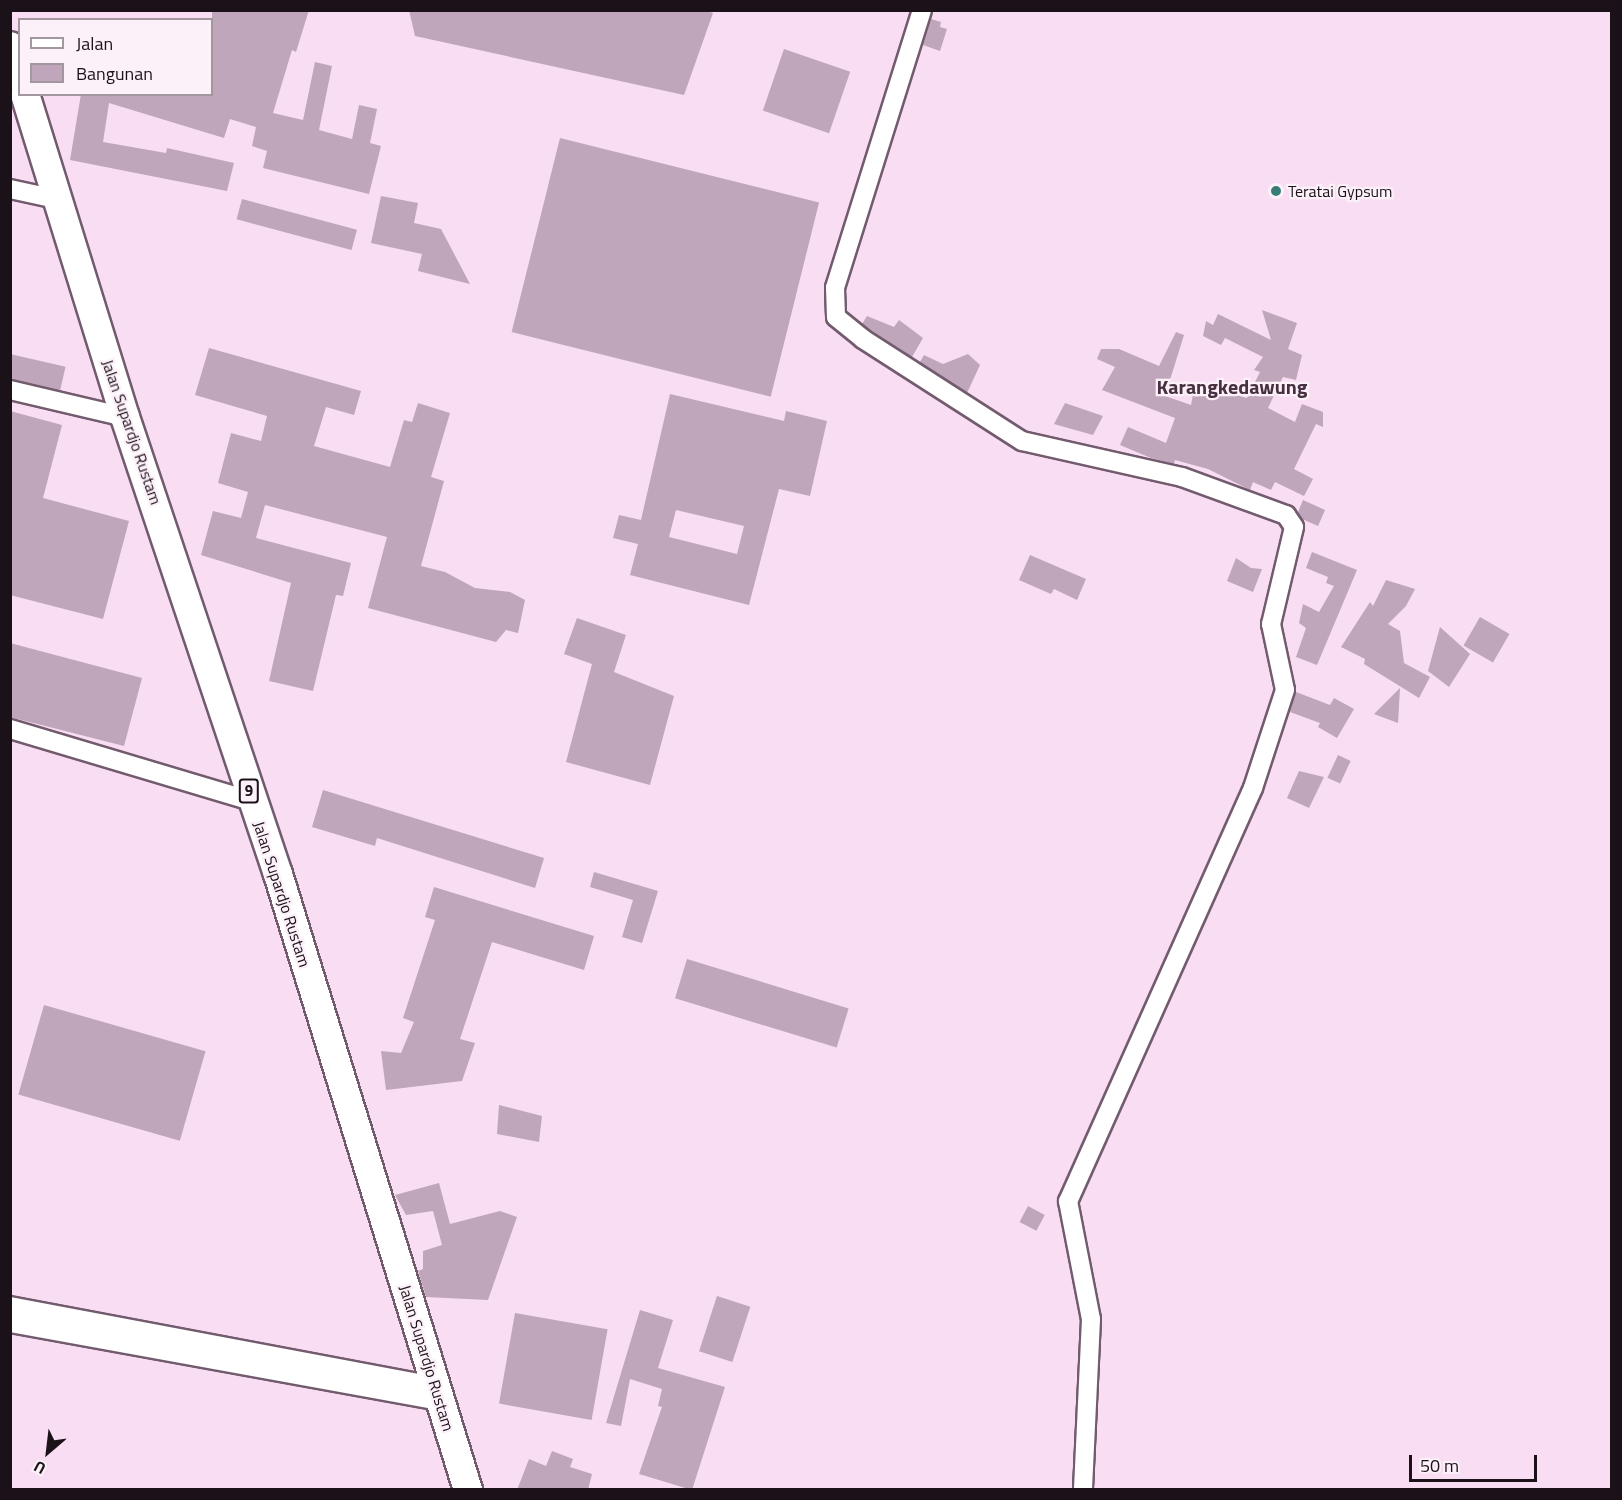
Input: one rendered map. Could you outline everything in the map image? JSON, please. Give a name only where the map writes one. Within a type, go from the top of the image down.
[{"type":"highway","points":[[10,46],[18,70]]},
{"type":"highway","name":"Jalan Supardjo Rustam","points":[[26,96],[125,417],[278,874],[468,1490]]},
{"type":"street","points":[[922,10],[835,288],[836,317],[863,339],[1022,441],[1182,477],[1286,515],[1294,527],[1271,624],[1285,690],[1253,788],[1068,1201],[1091,1319],[1083,1490]]},
{"type":"street","points":[[10,189],[56,199]]},
{"type":"street","points":[[10,390],[125,417]]},
{"type":"street","points":[[10,729],[252,801]]},
{"type":"street","points":[[10,1306],[437,1393]]},
{"type":"street","points":[[10,1323],[437,1393]]},
{"type":"building","points":[[212,10],[309,10],[296,52],[292,50],[273,113],[303,120],[315,62],[332,66],[319,130],[352,139],[359,105],[377,109],[370,143],[381,146],[369,194],[263,168],[267,151],[252,146],[256,127],[230,119],[224,138],[109,103],[103,142],[166,153],[167,148],[234,163],[227,191],[70,160],[81,96],[213,96]]},
{"type":"building","points":[[409,10],[704,10],[713,13],[684,95],[415,36]]},
{"type":"building","points":[[931,19],[941,22],[940,27],[947,29],[940,51],[923,45]]},
{"type":"building","points":[[784,49],[850,72],[829,133],[763,110]]},
{"type":"building","points":[[560,138],[819,203],[771,397],[512,332]]},
{"type":"building","points":[[381,196],[418,203],[414,223],[441,229],[470,284],[418,271],[422,254],[371,243]]},
{"type":"building","points":[[242,199],[357,230],[352,250],[237,219]]},
{"type":"building","points":[[1262,310],[1297,323],[1288,349],[1302,355],[1296,380],[1283,377],[1268,408],[1295,422],[1302,404],[1323,412],[1323,427],[1316,424],[1294,469],[1313,479],[1304,496],[1275,482],[1271,490],[1253,482],[1250,490],[1208,469],[1175,460],[1174,464],[1151,458],[1120,445],[1128,427],[1166,443],[1175,418],[1102,390],[1115,367],[1097,359],[1101,349],[1119,349],[1159,366],[1176,332],[1184,335],[1165,396],[1191,405],[1195,384],[1247,398],[1260,372],[1254,370],[1263,357],[1225,338],[1221,345],[1203,336],[1206,321],[1213,325],[1218,314],[1271,340]]},
{"type":"building","points":[[867,316],[894,327],[899,320],[923,338],[912,357],[862,324]]},
{"type":"building","points":[[209,348],[361,391],[354,415],[326,407],[314,446],[390,467],[404,420],[412,422],[418,403],[450,413],[431,477],[444,481],[421,566],[445,572],[475,588],[510,592],[525,600],[518,633],[506,630],[496,642],[368,608],[387,537],[265,505],[256,538],[351,563],[343,596],[336,595],[313,691],[269,681],[291,583],[201,555],[213,511],[241,518],[248,492],[218,483],[231,433],[261,441],[267,416],[195,395]]},
{"type":"building","points":[[10,354],[66,367],[60,391],[10,380]]},
{"type":"building","points":[[968,354],[980,365],[967,393],[920,362],[924,355],[943,364]]},
{"type":"building","points":[[670,394],[784,421],[786,411],[827,421],[810,496],[779,489],[749,605],[630,575],[638,544],[613,538],[619,515],[641,520]],"holes":[[[676,510],[744,526],[737,554],[669,537]]]},
{"type":"building","points":[[1065,403],[1103,416],[1093,435],[1054,424]]},
{"type":"building","points":[[10,411],[62,425],[43,498],[129,521],[103,619],[10,595]]},
{"type":"building","points":[[1303,500],[1325,510],[1318,526],[1302,519],[1298,512]]},
{"type":"building","points":[[1312,552],[1357,570],[1317,665],[1296,657],[1306,628],[1299,623],[1303,604],[1319,612],[1334,586],[1326,583],[1328,577],[1306,568]]},
{"type":"building","points":[[1030,555],[1086,579],[1077,600],[1054,589],[1051,594],[1019,580]]},
{"type":"building","points":[[1236,558],[1251,568],[1262,569],[1253,592],[1227,581]]},
{"type":"building","points":[[1386,580],[1415,589],[1406,606],[1388,624],[1400,631],[1404,663],[1430,677],[1419,698],[1364,664],[1365,659],[1341,647],[1370,602],[1373,606]]},
{"type":"building","points":[[1480,617],[1509,634],[1493,663],[1464,646]]},
{"type":"building","points":[[577,618],[626,635],[614,672],[674,696],[650,785],[566,762],[592,664],[564,654]]},
{"type":"building","points":[[1440,627],[1470,654],[1449,687],[1428,671]]},
{"type":"building","points":[[10,643],[142,678],[124,746],[10,717]]},
{"type":"building","points":[[1400,688],[1398,723],[1374,714]]},
{"type":"building","points":[[1296,692],[1330,705],[1334,698],[1354,709],[1337,738],[1318,727],[1320,723],[1290,712]]},
{"type":"building","points":[[1338,755],[1351,761],[1340,784],[1327,778]]},
{"type":"building","points":[[1299,771],[1324,777],[1309,808],[1287,798]]},
{"type":"building","points":[[323,790],[544,858],[535,888],[377,838],[375,846],[312,827]]},
{"type":"building","points":[[594,872],[658,891],[642,943],[622,937],[633,900],[590,887]]},
{"type":"building","points":[[434,887],[594,936],[584,970],[492,942],[460,1039],[475,1043],[462,1081],[386,1090],[381,1051],[401,1053],[414,1022],[403,1018],[435,920],[425,917]]},
{"type":"building","points":[[687,959],[849,1008],[837,1048],[675,998]]},
{"type":"building","points":[[44,1005],[205,1051],[180,1141],[18,1094]]},
{"type":"building","points":[[499,1105],[542,1116],[539,1142],[497,1134]]},
{"type":"building","points":[[439,1183],[450,1224],[500,1211],[517,1217],[488,1300],[426,1297],[418,1271],[423,1269],[423,1251],[442,1245],[433,1211],[406,1215],[395,1195]]},
{"type":"building","points":[[1028,1206],[1045,1215],[1036,1231],[1020,1222]]},
{"type":"building","points":[[717,1296],[750,1307],[732,1362],[699,1351]]},
{"type":"building","points":[[640,1310],[673,1320],[658,1368],[725,1387],[692,1490],[639,1474],[662,1407],[658,1406],[662,1389],[630,1379],[621,1426],[606,1423]]},
{"type":"building","points":[[515,1313],[608,1329],[592,1420],[499,1404]]},
{"type":"building","points":[[552,1451],[573,1459],[570,1467],[592,1474],[588,1490],[517,1490],[529,1459],[546,1466]]},
{"type":"place","name":"Teratai Gypsum","points":[[1276,191]]},
{"type":"district","name":"Karangkedawung","points":[[1232,386]]}]
